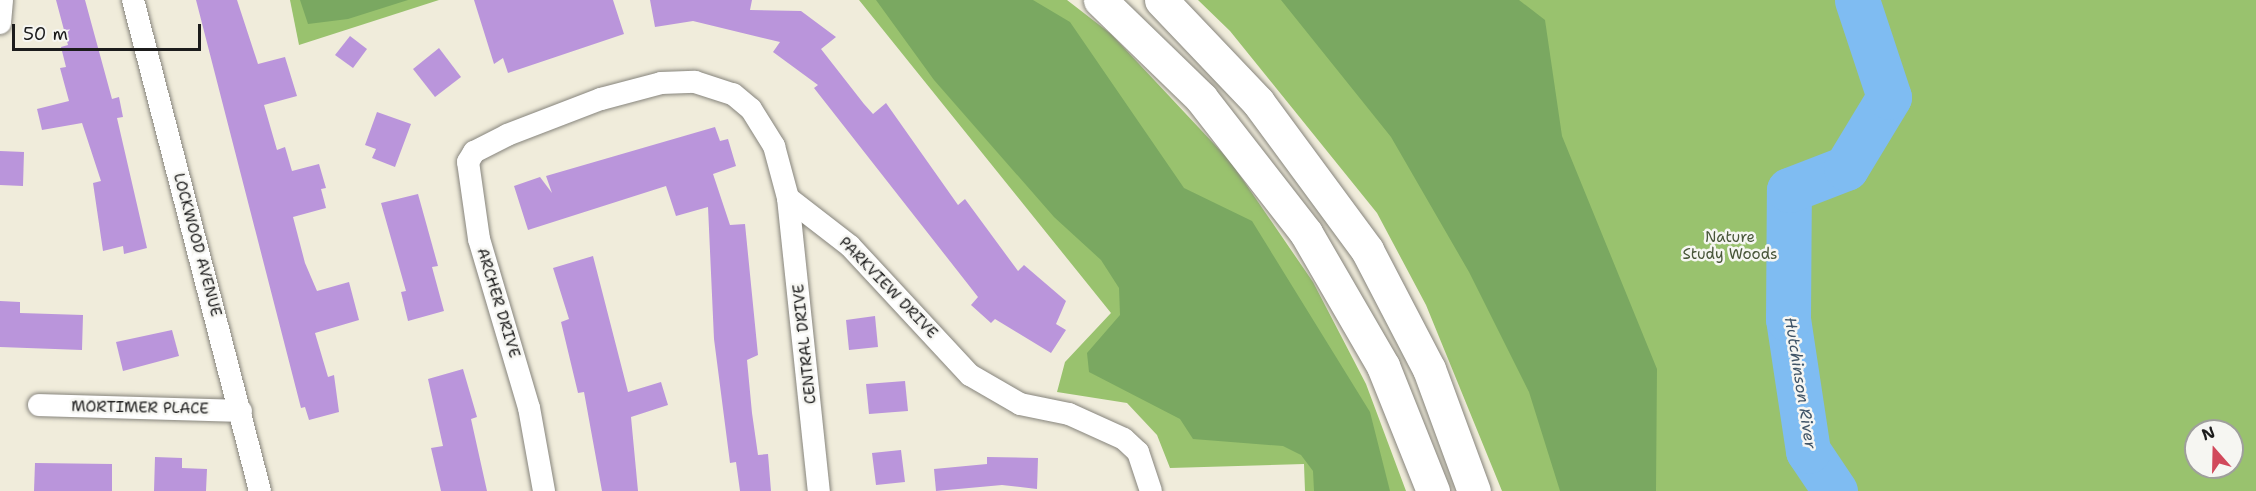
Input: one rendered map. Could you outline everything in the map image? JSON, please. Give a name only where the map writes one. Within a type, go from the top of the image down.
[{"type":"highway","points":[[1100,0],[1207,106],[1311,241],[1383,366],[1433,491]]},
{"type":"highway","points":[[1161,0],[1258,102],[1366,250],[1429,369],[1474,491]]},
{"type":"street","points":[[0,23],[3,0]]},
{"type":"street","name":"LOCKWOOD AVENUE","points":[[133,0],[242,411],[260,491]]},
{"type":"street","name":"ARCHER DRIVE","points":[[544,491],[529,408],[478,238],[467,179],[474,152],[507,135],[601,99],[661,83],[714,86],[751,109],[774,146],[788,198]]},
{"type":"street","name":"CENTRAL DRIVE","points":[[788,198],[819,491]]},
{"type":"street","name":"PARKVIEW DRIVE","points":[[788,198],[850,246],[970,375],[1020,404],[1069,414],[1124,439],[1138,452],[1151,491]]},
{"type":"street","name":"MORTIMER PLACE","points":[[39,405],[242,411]]},
{"type":"green space","points":[[290,0],[439,0],[299,45]]},
{"type":"green space","points":[[300,0],[408,0],[348,19],[308,24]]},
{"type":"green space","points":[[859,0],[1067,0],[1111,34],[1230,161],[1313,282],[1366,384],[1406,491],[1305,491],[1304,464],[1170,468],[1157,435],[1127,403],[1057,392],[1065,362],[1111,313]]},
{"type":"green space","points":[[876,0],[1033,0],[1070,22],[1184,188],[1252,221],[1370,412],[1390,491],[1314,491],[1313,471],[1301,455],[1283,446],[1193,439],[1180,419],[1089,372],[1087,353],[1120,315],[1119,288],[1101,260],[1054,217],[934,80]]},
{"type":"green space","name":"Nature Study Woods","points":[[1198,0],[2256,0],[2256,491],[1502,491],[1426,305],[1377,213],[1230,31]]},
{"type":"green space","points":[[1281,0],[1519,0],[1545,20],[1562,136],[1657,369],[1656,491],[1560,491],[1529,392],[1469,272],[1391,137]]},
{"type":"building","points":[[56,0],[85,0],[112,99],[119,97],[123,117],[117,118],[147,248],[124,254],[123,246],[103,251],[93,183],[101,181],[82,123],[42,130],[37,109],[69,101],[60,68],[66,67],[61,47],[68,45]]},
{"type":"building","points":[[196,0],[237,0],[258,64],[285,57],[297,96],[264,105],[277,150],[285,147],[292,171],[319,164],[326,188],[321,189],[326,208],[293,217],[305,263],[317,291],[349,282],[359,320],[315,333],[328,377],[334,375],[339,412],[309,420],[305,407],[301,408]]},
{"type":"building","points":[[474,0],[613,0],[624,34],[508,73],[503,58],[494,64]]},
{"type":"building","points":[[650,0],[752,0],[750,10],[801,11],[836,37],[821,49],[864,104],[873,114],[886,103],[958,205],[965,199],[1018,271],[1024,265],[1066,301],[1056,324],[1066,330],[1051,353],[995,319],[991,323],[971,305],[978,297],[814,88],[818,85],[773,52],[780,42],[693,21],[655,27]]},
{"type":"building","points":[[350,36],[367,49],[353,68],[335,55]]},
{"type":"building","points":[[439,48],[461,77],[435,97],[413,69]]},
{"type":"building","points":[[377,112],[411,124],[395,167],[372,158],[376,149],[365,145]]},
{"type":"building","points":[[715,127],[720,141],[728,139],[736,166],[713,174],[730,225],[745,224],[758,355],[747,360],[752,413],[758,455],[768,454],[771,491],[740,491],[736,462],[730,463],[714,339],[708,207],[676,216],[666,186],[528,230],[514,186],[540,177],[552,193],[546,176]]},
{"type":"building","points":[[0,151],[24,152],[23,186],[0,185]]},
{"type":"building","points":[[418,194],[438,266],[432,267],[444,311],[408,321],[401,292],[406,291],[381,203]]},
{"type":"building","points":[[593,256],[628,392],[661,382],[668,405],[631,417],[638,491],[602,491],[584,392],[578,393],[561,322],[569,319],[553,268]]},
{"type":"building","points":[[0,301],[20,302],[20,313],[83,315],[82,350],[0,347]]},
{"type":"building","points":[[875,316],[878,347],[849,350],[846,320]]},
{"type":"building","points":[[172,330],[179,356],[123,371],[116,342]]},
{"type":"building","points":[[463,369],[477,417],[471,419],[487,491],[441,491],[431,448],[443,446],[428,379]]},
{"type":"building","points":[[905,381],[908,411],[869,414],[866,384]]},
{"type":"building","points":[[901,450],[905,482],[876,485],[872,453]]},
{"type":"building","points":[[155,457],[182,458],[182,468],[207,469],[206,491],[154,491]]},
{"type":"building","points":[[987,457],[1038,458],[1037,489],[1002,485],[936,491],[934,469],[987,464]]},
{"type":"building","points":[[35,463],[112,464],[112,491],[34,491]]},
{"type":"waterway","name":"Hutchinson River","points":[[1835,491],[1808,451],[1788,319],[1789,190],[1846,168],[1889,97],[1857,0]]}]
